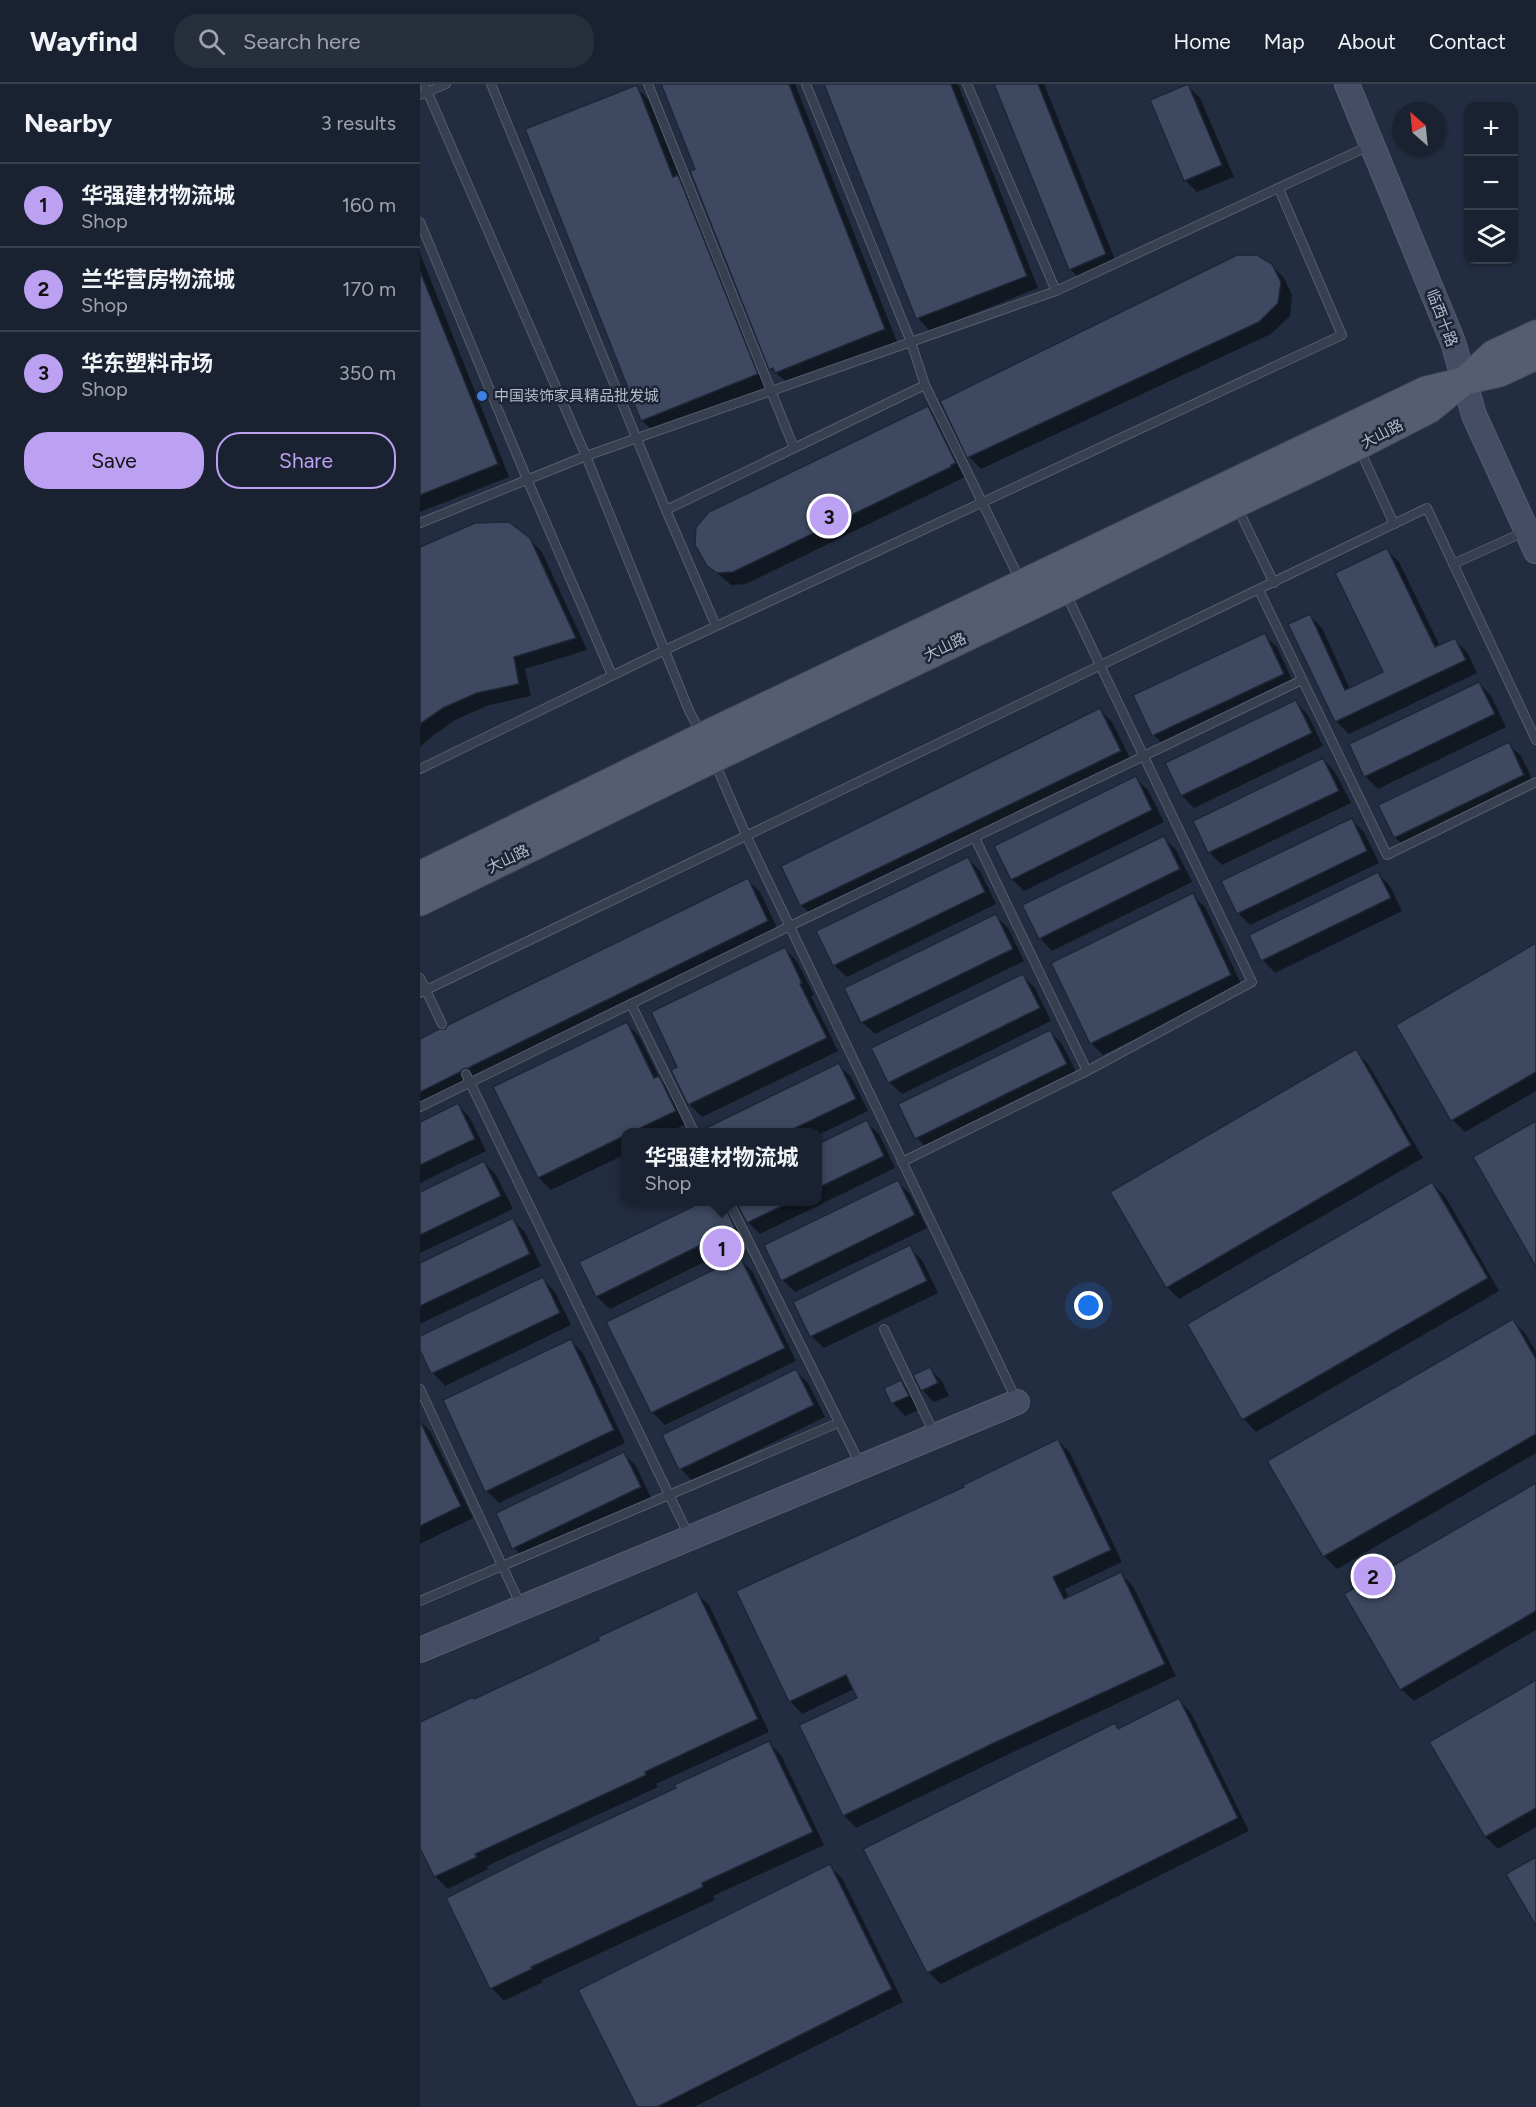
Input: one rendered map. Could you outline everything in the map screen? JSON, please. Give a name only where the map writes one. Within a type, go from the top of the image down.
[{"type":"main road","name":"大山路","points":[[420,875],[1065,590],[1430,410],[1493,354],[1536,334]]},
{"type":"main road","name":"大山路","points":[[420,902],[708,747],[1021,583],[1426,390],[1500,373],[1536,356]]},
{"type":"street","name":"临西十路","points":[[1347,84],[1453,342],[1474,415],[1531,541]]},
{"type":"street","points":[[420,1650],[1017,1402]]},
{"type":"lane","points":[[446,84],[424,90],[586,456],[690,713],[1017,1402]]},
{"type":"lane","points":[[491,84],[636,438],[716,626]]},
{"type":"lane","points":[[648,84],[794,448]]},
{"type":"lane","points":[[806,84],[911,342],[925,385],[1021,583]]},
{"type":"lane","points":[[967,84],[1056,291]]},
{"type":"lane","points":[[420,523],[586,456],[1056,291],[1372,145]]},
{"type":"lane","points":[[420,769],[665,650],[1342,335],[1279,189]]},
{"type":"lane","points":[[420,222],[612,675]]},
{"type":"lane","points":[[666,510],[925,385]]},
{"type":"lane","points":[[1358,446],[1394,524]]},
{"type":"lane","points":[[1236,504],[1274,582]]},
{"type":"lane","points":[[423,991],[1427,508],[1536,740]]},
{"type":"lane","points":[[1453,564],[1531,541]]},
{"type":"lane","points":[[902,1162],[1087,1071],[1252,982],[1065,590]]},
{"type":"lane","points":[[1258,590],[1387,855],[1536,782]]},
{"type":"lane","points":[[420,1107],[1302,680]]},
{"type":"lane","points":[[975,838],[1087,1071]]},
{"type":"lane","points":[[420,978],[423,991],[442,1024]]},
{"type":"lane","points":[[631,1004],[692,1128]]},
{"type":"lane","points":[[466,1074],[689,1538]]},
{"type":"lane","points":[[731,1206],[861,1466]]},
{"type":"lane","points":[[884,1329],[935,1436]]},
{"type":"lane","points":[[420,1389],[521,1608]]},
{"type":"lane","points":[[420,1601],[838,1422]]},
{"type":"building","points":[[661,84],[789,84],[885,329],[775,373],[773,368],[769,370],[690,171],[695,169]]},
{"type":"building","points":[[824,84],[951,84],[1027,276],[916,319]]},
{"type":"building","points":[[994,84],[1038,84],[1106,254],[1069,270]]},
{"type":"building","points":[[1188,84],[1222,165],[1184,181],[1150,100]]},
{"type":"building","points":[[637,85],[673,177],[678,175],[758,374],[641,421],[525,129]]},
{"type":"building","points":[[1237,255],[1257,255],[1272,264],[1281,282],[1278,303],[1259,322],[967,458],[940,401]]},
{"type":"building","points":[[420,271],[498,464],[420,495]]},
{"type":"building","points":[[928,406],[956,463],[951,467],[733,572],[717,573],[707,566],[695,545],[696,527],[709,512]]},
{"type":"building","points":[[509,522],[530,538],[576,638],[514,657],[519,684],[477,693],[443,708],[420,724],[420,547],[475,523]]},
{"type":"building","points":[[1387,548],[1435,647],[1455,638],[1466,660],[1335,722],[1288,624],[1310,614],[1345,690],[1383,672],[1335,573]]},
{"type":"building","points":[[1265,633],[1284,674],[1152,736],[1133,695]]},
{"type":"building","points":[[1479,682],[1495,714],[1364,777],[1349,744]]},
{"type":"building","points":[[1296,700],[1312,733],[1181,796],[1165,763]]},
{"type":"building","points":[[1100,708],[1121,751],[800,906],[781,866]]},
{"type":"building","points":[[1509,742],[1524,775],[1394,838],[1378,805]]},
{"type":"building","points":[[1323,758],[1339,791],[1208,853],[1193,821]]},
{"type":"building","points":[[1136,776],[1152,810],[1011,880],[994,846]]},
{"type":"building","points":[[1352,818],[1367,851],[1237,914],[1221,881]]},
{"type":"building","points":[[1164,836],[1180,869],[1039,939],[1022,905]]},
{"type":"building","points":[[968,857],[985,892],[833,966],[816,931]]},
{"type":"building","points":[[1378,872],[1391,898],[1261,961],[1249,935]]},
{"type":"building","points":[[748,878],[768,921],[420,1092],[420,1039],[439,1029],[445,1029],[448,1025]]},
{"type":"building","points":[[1193,893],[1231,975],[1090,1044],[1051,963]]},
{"type":"building","points":[[996,914],[1013,949],[861,1023],[844,988]]},
{"type":"building","points":[[1536,943],[1536,1072],[1451,1121],[1396,1025]]},
{"type":"building","points":[[785,947],[802,983],[800,984],[827,1038],[688,1105],[671,1070],[677,1067],[651,1012]]},
{"type":"building","points":[[1023,974],[1040,1008],[888,1083],[871,1048]]},
{"type":"building","points":[[627,1022],[654,1078],[659,1076],[676,1111],[640,1128],[621,1128],[621,1137],[538,1178],[493,1087]]},
{"type":"building","points":[[1050,1030],[1067,1064],[915,1139],[898,1104]]},
{"type":"building","points":[[1356,1049],[1411,1145],[1166,1288],[1110,1192]]},
{"type":"building","points":[[839,1063],[856,1099],[795,1128],[706,1128]]},
{"type":"building","points":[[458,1103],[475,1139],[420,1165],[420,1122]]},
{"type":"building","points":[[867,1120],[884,1156],[822,1186],[822,1142]]},
{"type":"building","points":[[1536,1121],[1536,1267],[1473,1157]]},
{"type":"building","points":[[484,1161],[501,1196],[420,1235],[420,1192]]},
{"type":"building","points":[[898,1180],[915,1215],[781,1281],[764,1245]]},
{"type":"building","points":[[1432,1182],[1488,1278],[1242,1420],[1187,1324]]},
{"type":"building","points":[[694,1206],[725,1206],[735,1228],[596,1297],[579,1262]]},
{"type":"building","points":[[738,1206],[782,1206],[747,1223]]},
{"type":"building","points":[[513,1218],[530,1254],[420,1306],[420,1263]]},
{"type":"building","points":[[910,1245],[927,1281],[810,1337],[793,1302]]},
{"type":"building","points":[[740,1257],[785,1348],[651,1413],[606,1322]]},
{"type":"building","points":[[543,1277],[560,1313],[431,1374],[420,1350],[420,1336]]},
{"type":"building","points":[[1513,1319],[1536,1359],[1536,1434],[1323,1557],[1267,1461]]},
{"type":"building","points":[[571,1339],[614,1430],[485,1492],[443,1400]]},
{"type":"building","points":[[930,1367],[938,1383],[921,1391],[913,1375]]},
{"type":"building","points":[[796,1369],[814,1405],[679,1470],[662,1435]]},
{"type":"building","points":[[901,1380],[909,1396],[891,1404],[884,1388]]},
{"type":"building","points":[[420,1421],[461,1506],[420,1526]]},
{"type":"building","points":[[1058,1439],[1111,1550],[1053,1577],[1064,1599],[1121,1572],[1165,1664],[843,1816],[799,1725],[857,1698],[846,1675],[789,1702],[736,1591],[964,1487],[963,1485]]},
{"type":"building","points":[[624,1452],[641,1487],[512,1549],[496,1513]]},
{"type":"building","points":[[1536,1483],[1536,1611],[1400,1690],[1344,1594]]},
{"type":"building","points":[[697,1591],[758,1719],[645,1772],[646,1775],[475,1854],[477,1857],[434,1877],[420,1848],[420,1722],[530,1673],[599,1640],[598,1637]]},
{"type":"building","points":[[1536,1680],[1536,1808],[1485,1837],[1429,1742]]},
{"type":"building","points":[[1179,1698],[1238,1818],[927,1973],[863,1849],[1115,1723],[1118,1729]]},
{"type":"building","points":[[769,1741],[813,1832],[702,1883],[703,1887],[531,1967],[532,1969],[490,1989],[446,1898],[544,1849],[676,1788],[674,1785]]},
{"type":"building","points":[[1536,1857],[1536,1926],[1506,1874]]},
{"type":"building","points":[[830,1864],[892,1989],[657,2107],[637,2107],[578,1990]]},
{"type":"place","name":"中国装饰家具精品批发城","points":[[482,396]]},
{"type":"place","name":"华东塑料市场","points":[[829,516]]},
{"type":"place","name":"华强建材物流城","points":[[722,1248]]},
{"type":"place","name":"兰华营房物流城","points":[[1373,1576]]}]
